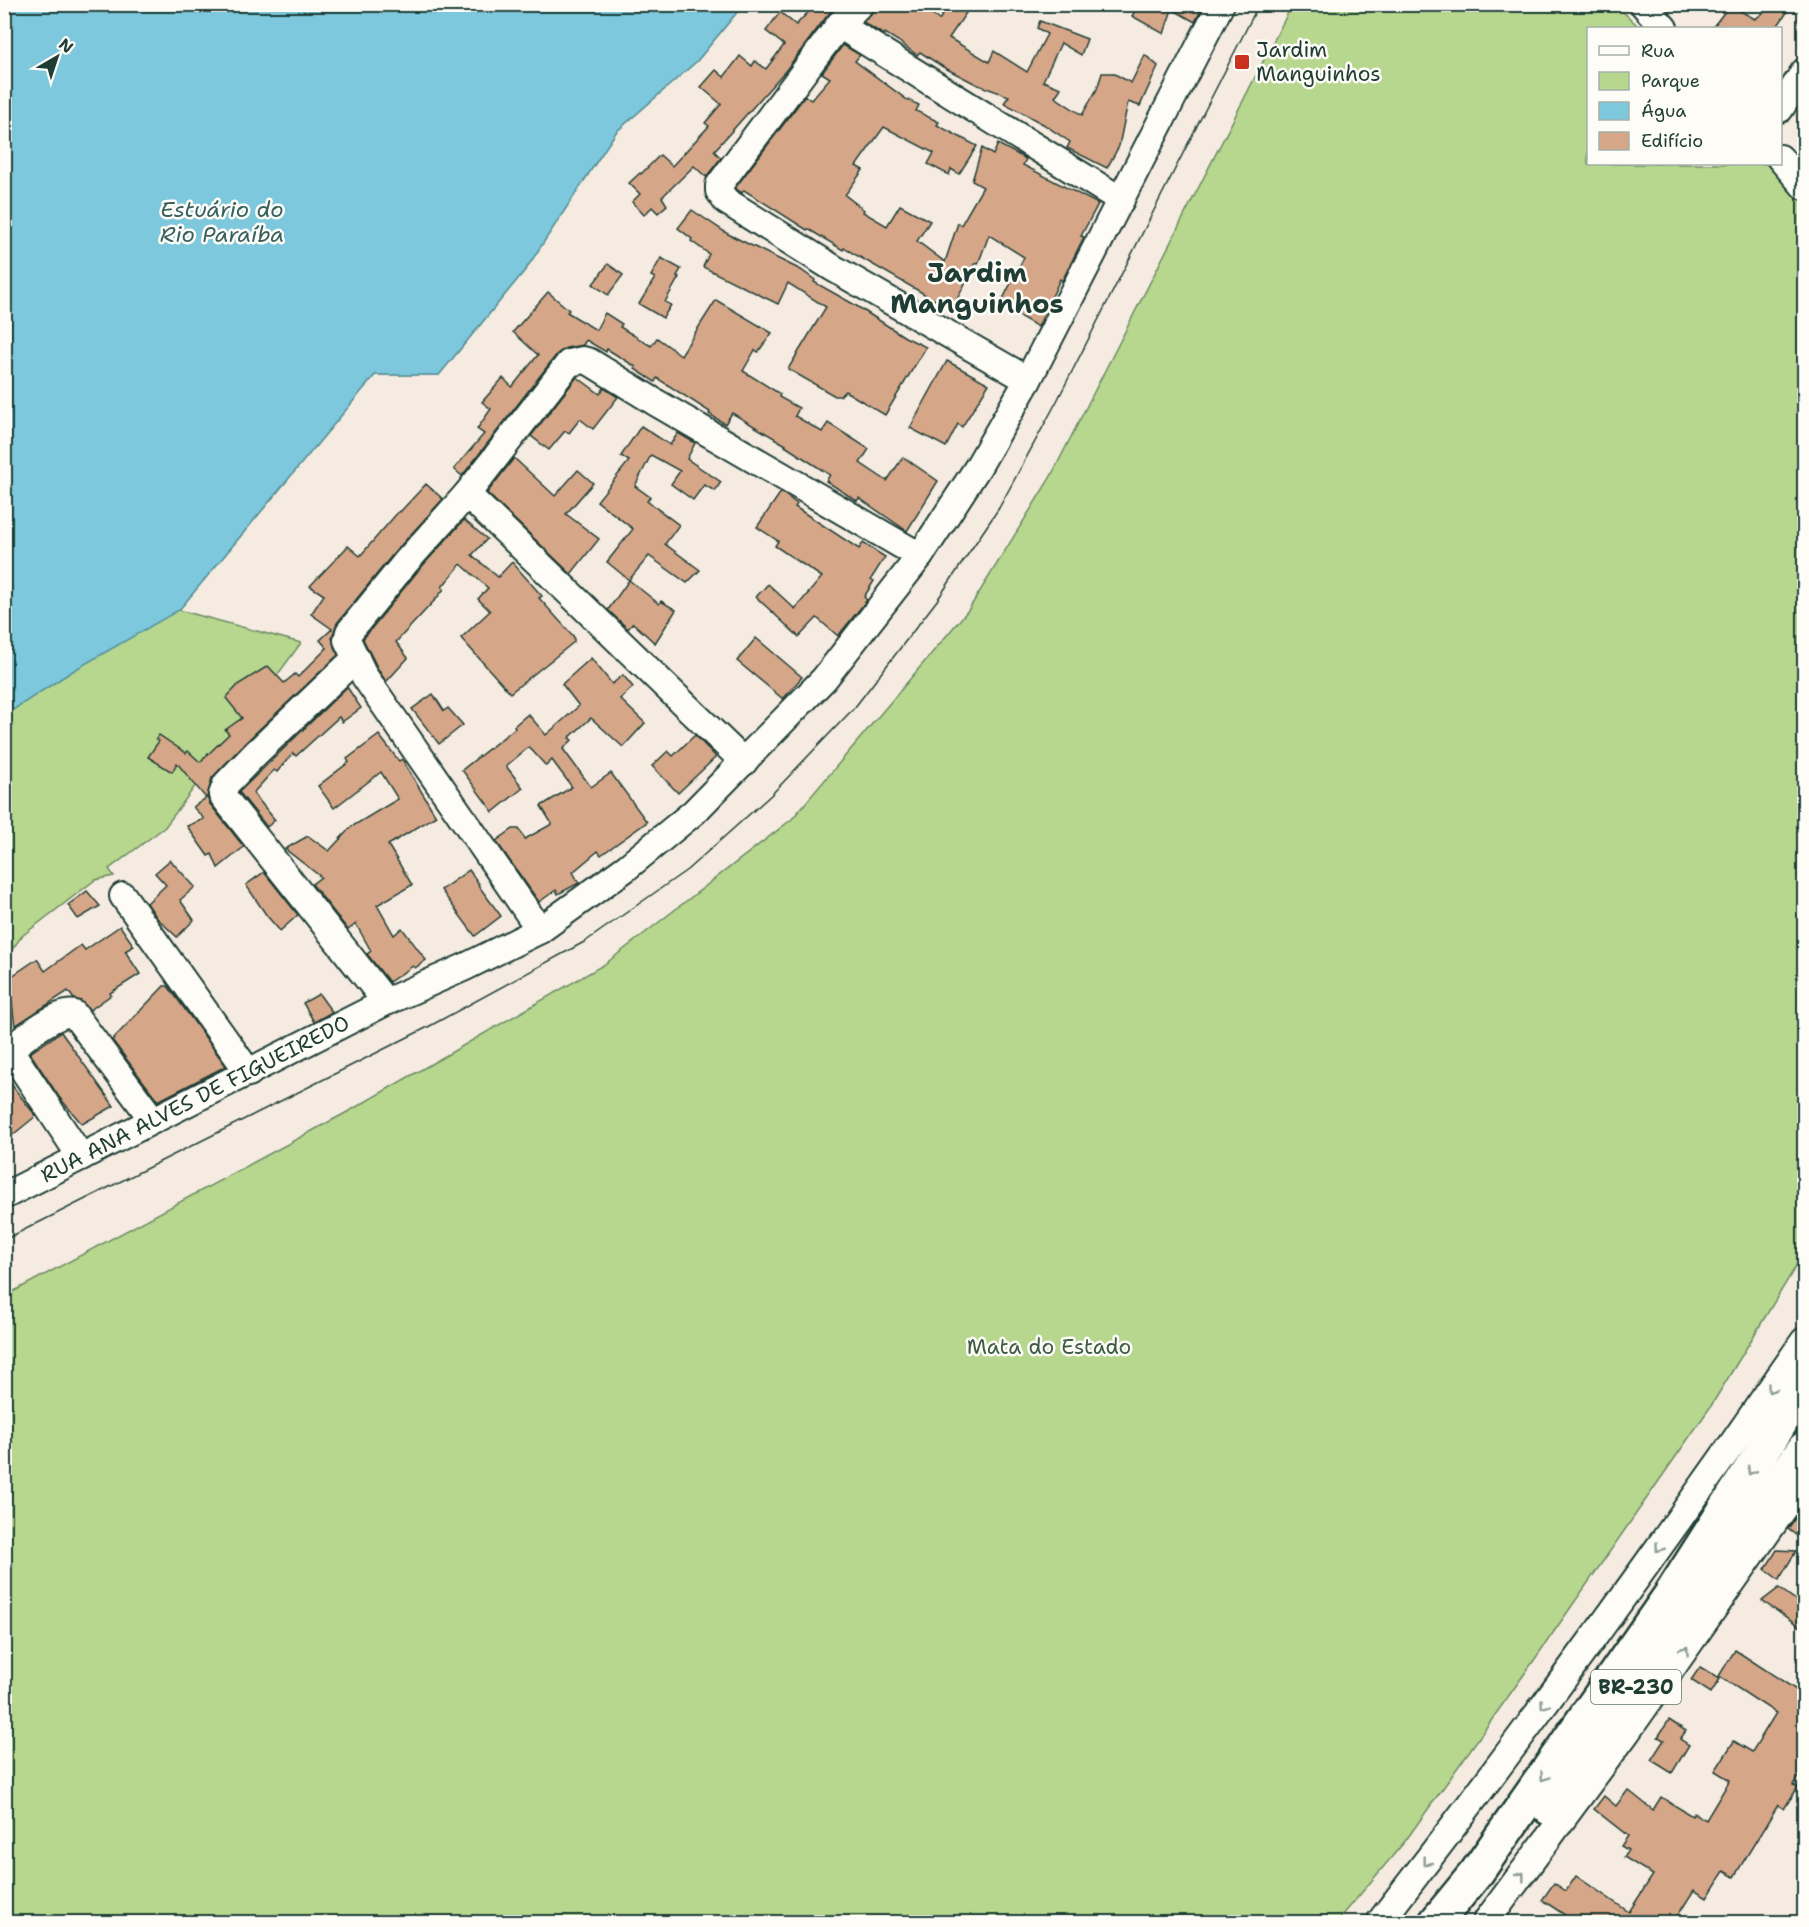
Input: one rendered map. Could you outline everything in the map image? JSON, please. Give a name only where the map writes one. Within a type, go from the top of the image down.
[{"type":"highway","name":"BR-230","points":[[1436,1923],[1477,1872],[1639,1641],[1697,1556],[1804,1386]]},
{"type":"highway","name":"BR-230","points":[[1464,1923],[1581,1766],[1804,1449]]},
{"type":"street","points":[[860,4],[839,25],[719,185],[718,191],[726,201],[833,268],[1028,380]]},
{"type":"street","name":"RUA ANA ALVES DE FIGUEIREDO","points":[[4,1196],[386,1002],[540,930],[626,868],[694,812],[824,679],[920,556],[978,467],[1028,380],[1221,4]]},
{"type":"street","points":[[1643,4],[1663,27]]},
{"type":"street","points":[[839,25],[1121,200]]},
{"type":"street","points":[[1782,106],[1804,72]]},
{"type":"street","points":[[1782,160],[1804,186]]},
{"type":"street","points":[[386,1002],[222,795],[226,784],[352,647],[406,562],[467,494],[569,363],[583,360],[590,362],[920,556]]},
{"type":"street","points":[[467,494],[744,762]]},
{"type":"street","points":[[352,647],[365,677],[540,930]]},
{"type":"street","points":[[123,896],[249,1073]]},
{"type":"street","points":[[81,1157],[7,1052],[53,1019],[69,1012],[79,1019],[153,1120]]},
{"type":"street","points":[[1380,1923],[1471,1804],[1684,1514],[1804,1341]]},
{"type":"street","points":[[1486,1923],[1627,1732],[1804,1480]]},
{"type":"green space","name":"Estuário do Rio Paraíba","points":[[743,5],[697,61],[616,132],[526,269],[439,375],[375,375],[179,610],[301,643],[165,827],[109,869],[114,876],[95,880],[22,936],[11,951],[5,954],[4,268]]},
{"type":"green space","name":"Mata do Estado","points":[[1292,5],[1616,5],[1639,27],[1587,27],[1587,165],[1770,165],[1804,200],[1804,1253],[1711,1406],[1406,1840],[1337,1922],[5,1922],[5,1296],[351,1110],[605,964],[792,819],[969,609],[1050,478]]},
{"type":"water","name":"Estuário do Rio Paraíba","points":[[5,4],[743,5],[697,61],[616,132],[526,269],[439,375],[375,375],[179,610],[71,672],[5,715]]},
{"type":"building","points":[[816,4],[838,4],[786,70],[714,151],[721,158],[706,177],[694,166],[662,197],[667,205],[658,213],[652,207],[644,215],[632,202],[640,194],[629,183],[660,155],[672,166],[709,126],[705,123],[721,104],[701,87],[716,70],[724,77],[740,56],[752,66],[755,61],[766,69],[784,45],[766,31],[780,12],[796,25]]},
{"type":"building","points":[[875,4],[918,4],[939,20],[950,4],[972,4],[949,38],[989,62],[994,51],[1027,72],[1047,34],[1037,28],[1040,21],[1087,39],[1081,55],[1061,43],[1043,81],[1061,88],[1055,97],[1082,115],[1097,89],[1102,73],[1113,73],[1131,83],[1145,55],[1158,66],[1140,106],[1128,102],[1119,146],[1107,168],[1067,148],[1070,142],[1004,103],[1009,96],[978,85],[920,52],[917,55],[885,33],[884,35],[863,22],[871,14]]},
{"type":"building","points":[[1139,4],[1204,4],[1195,22],[1172,9],[1164,34],[1132,16]]},
{"type":"building","points":[[1775,4],[1793,4],[1777,27],[1713,27],[1730,5],[1755,19]]},
{"type":"building","points":[[843,45],[860,55],[855,61],[906,99],[919,105],[916,111],[939,122],[937,125],[977,146],[959,174],[951,169],[949,175],[928,164],[934,153],[884,127],[856,166],[863,170],[845,195],[864,210],[863,212],[887,226],[900,205],[930,221],[917,241],[945,262],[958,223],[961,225],[983,187],[972,181],[982,148],[993,155],[998,144],[1026,159],[1023,165],[1098,204],[1081,236],[1084,237],[1062,281],[1060,279],[1038,327],[1000,305],[1024,257],[989,235],[978,264],[975,263],[952,310],[844,248],[843,250],[807,230],[744,190],[742,193],[735,188],[805,96],[811,100],[830,78],[822,73]]},
{"type":"building","points":[[692,210],[728,234],[801,270],[815,280],[814,282],[905,337],[926,347],[885,415],[845,391],[840,396],[835,396],[788,369],[826,307],[788,283],[778,304],[703,267],[709,254],[678,228]]},
{"type":"building","points":[[661,258],[681,269],[665,302],[671,305],[663,318],[639,304],[655,278],[651,276]]},
{"type":"building","points":[[608,264],[623,275],[608,295],[593,284]]},
{"type":"building","points":[[548,292],[569,310],[567,312],[596,330],[605,313],[622,324],[620,327],[651,346],[657,338],[681,355],[716,300],[772,333],[758,352],[755,350],[743,371],[780,394],[779,397],[799,408],[795,416],[822,432],[828,423],[869,449],[860,463],[887,481],[903,457],[938,481],[907,531],[859,498],[857,501],[826,481],[830,475],[786,445],[732,413],[725,424],[657,378],[655,382],[607,349],[606,352],[586,340],[583,345],[566,348],[557,354],[462,476],[454,469],[484,434],[477,429],[491,409],[482,402],[503,378],[512,387],[538,355],[513,332]]},
{"type":"building","points":[[947,361],[989,384],[962,427],[958,424],[946,447],[910,428]]},
{"type":"building","points":[[577,377],[600,394],[604,388],[618,397],[593,429],[580,419],[569,433],[565,431],[549,450],[531,436]]},
{"type":"building","points":[[641,426],[670,445],[678,433],[695,443],[687,459],[721,482],[715,491],[704,485],[693,500],[671,484],[680,471],[651,455],[635,486],[650,497],[647,501],[679,525],[665,544],[700,570],[687,583],[649,556],[629,580],[607,562],[633,529],[597,501],[629,461],[621,456]]},
{"type":"building","points":[[514,458],[555,496],[578,470],[593,483],[566,514],[599,539],[571,574],[487,493]]},
{"type":"building","points":[[426,484],[443,499],[394,553],[337,623],[332,637],[338,655],[245,743],[212,778],[207,797],[210,804],[244,847],[218,868],[212,854],[208,856],[187,826],[204,819],[193,807],[206,798],[177,763],[172,772],[148,757],[159,741],[156,739],[159,735],[186,753],[188,751],[200,762],[229,734],[225,730],[242,718],[226,698],[239,684],[268,666],[284,683],[295,674],[298,677],[327,648],[320,640],[332,629],[311,614],[324,595],[310,586],[348,546],[360,556]]},
{"type":"building","points":[[781,492],[797,504],[795,507],[859,549],[863,543],[885,557],[871,579],[874,581],[864,597],[867,600],[838,636],[817,618],[799,637],[756,597],[768,584],[795,609],[822,577],[775,546],[778,541],[757,527]]},
{"type":"building","points":[[464,520],[487,539],[472,555],[498,577],[512,562],[542,596],[539,598],[574,637],[574,642],[510,693],[461,638],[490,611],[478,599],[488,588],[461,564],[442,587],[444,589],[435,600],[396,642],[408,658],[386,682],[363,639],[417,572]]},
{"type":"building","points":[[629,580],[659,604],[661,601],[676,610],[655,643],[633,623],[628,629],[608,610]]},
{"type":"building","points":[[756,638],[802,677],[783,699],[737,661]]},
{"type":"building","points":[[591,658],[612,684],[623,675],[633,687],[620,699],[645,723],[623,747],[591,718],[569,738],[572,740],[563,749],[591,787],[611,773],[647,822],[601,855],[598,851],[573,872],[579,883],[558,894],[556,890],[539,902],[496,841],[513,829],[519,829],[525,839],[552,824],[541,806],[572,787],[552,760],[546,766],[529,747],[506,766],[523,788],[493,812],[462,770],[515,728],[514,726],[528,714],[546,735],[579,706],[562,684]]},
{"type":"building","points":[[347,687],[361,708],[342,722],[339,717],[296,756],[293,753],[277,772],[274,770],[253,793],[275,820],[267,827],[239,792]]},
{"type":"building","points":[[433,694],[444,711],[448,708],[463,725],[439,744],[412,709]]},
{"type":"building","points":[[379,735],[399,761],[402,759],[436,816],[388,845],[412,885],[377,905],[394,935],[402,928],[426,960],[389,982],[367,954],[371,951],[356,924],[348,930],[312,884],[321,877],[285,849],[308,836],[329,851],[351,827],[398,799],[381,772],[334,808],[318,786],[349,762],[347,759]]},
{"type":"building","points":[[695,735],[716,757],[678,793],[652,766],[668,751],[673,756]]},
{"type":"building","points":[[170,860],[195,887],[180,900],[194,920],[177,937],[157,918],[147,903],[166,885],[155,873]]},
{"type":"building","points":[[469,870],[501,916],[475,936],[441,890]]},
{"type":"building","points":[[264,872],[298,915],[280,931],[246,885]]},
{"type":"building","points":[[87,891],[100,906],[78,919],[68,905]]},
{"type":"building","points":[[120,926],[134,946],[125,951],[140,974],[110,993],[111,995],[90,1010],[81,1001],[74,999],[68,991],[15,1026],[9,981],[12,976],[37,959],[45,971],[81,945],[85,950]]},
{"type":"building","points":[[164,986],[168,986],[226,1066],[158,1101],[112,1040]]},
{"type":"building","points":[[319,994],[332,1012],[314,1022],[303,1003]]},
{"type":"building","points":[[61,1032],[114,1106],[82,1124],[59,1097],[30,1053]]},
{"type":"building","points":[[4,1075],[36,1116],[4,1142]]},
{"type":"building","points":[[1804,1505],[1804,1541],[1788,1529]]},
{"type":"building","points":[[1777,1550],[1796,1551],[1779,1580],[1765,1569]]},
{"type":"building","points":[[1779,1588],[1804,1606],[1804,1629],[1762,1601]]},
{"type":"building","points":[[1735,1650],[1804,1695],[1804,1768],[1794,1785],[1798,1787],[1784,1809],[1778,1805],[1734,1877],[1724,1871],[1707,1898],[1694,1890],[1673,1923],[1577,1923],[1542,1900],[1554,1883],[1566,1891],[1576,1876],[1629,1912],[1653,1875],[1624,1857],[1628,1850],[1621,1846],[1628,1836],[1594,1809],[1604,1796],[1616,1806],[1628,1790],[1653,1810],[1661,1797],[1692,1816],[1694,1813],[1706,1820],[1730,1780],[1715,1771],[1734,1741],[1752,1752],[1776,1713],[1719,1676]]},
{"type":"building","points":[[1700,1667],[1720,1679],[1711,1693],[1691,1680]]},
{"type":"building","points":[[1669,1720],[1686,1731],[1680,1739],[1689,1745],[1672,1773],[1651,1760],[1664,1740],[1658,1737]]},
{"type":"tram line","points":[[4,1240],[428,1027],[586,941],[687,870],[771,795],[855,707],[938,599],[999,508],[1057,401],[1259,4]]},
{"type":"place","name":"Jardim Manguinhos","points":[[1242,62]]},
{"type":"district","name":"Jardim Manguinhos","points":[[977,288]]}]
